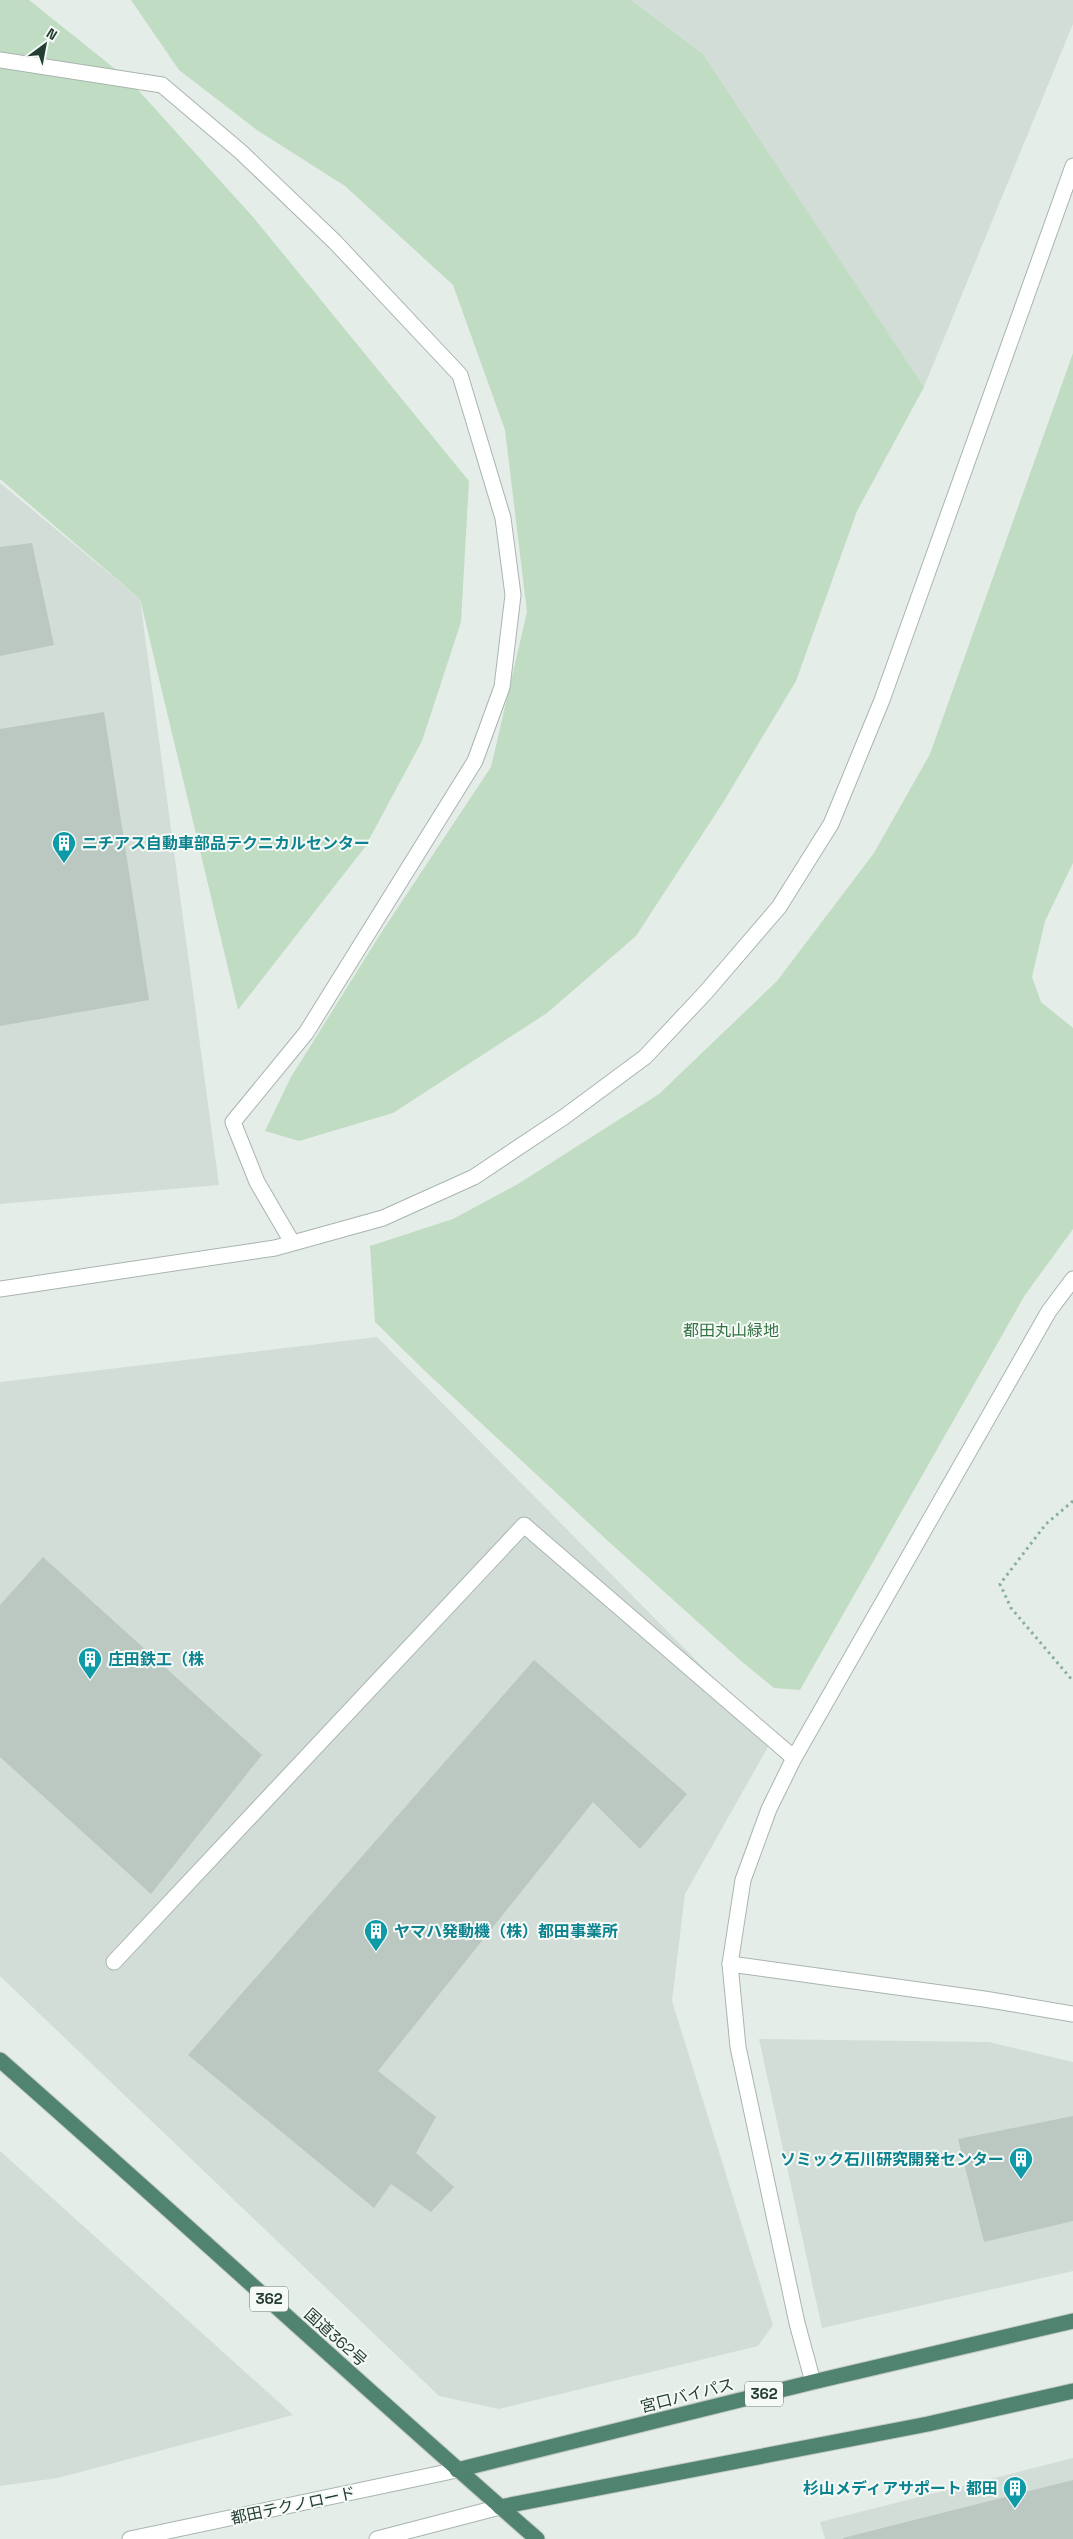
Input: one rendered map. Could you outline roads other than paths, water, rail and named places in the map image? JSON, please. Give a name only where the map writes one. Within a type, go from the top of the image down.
[{"type":"highway","name":"国道362号","points":[[0,2060],[154,2195],[457,2470],[537,2539]]},
{"type":"highway","name":"宮口バイパス","points":[[457,2470],[813,2382],[1073,2321]]},
{"type":"highway","points":[[500,2507],[928,2424],[1073,2391]]},
{"type":"street","points":[[0,60],[162,84],[241,152],[335,242],[460,375],[503,518],[513,595],[502,686],[475,761],[306,1033],[233,1122],[257,1182],[292,1242]]},
{"type":"street","points":[[0,1289],[275,1248],[382,1218],[474,1177],[564,1117],[645,1058],[706,992],[778,908],[831,824],[882,700],[1073,166]]},
{"type":"street","points":[[813,2382],[797,2323],[738,2047],[730,1964],[743,1880],[769,1810],[794,1758],[879,1606],[1040,1328],[1073,1279]]},
{"type":"street","points":[[114,1962],[524,1525],[794,1758]]},
{"type":"street","points":[[730,1964],[984,1999],[1073,2014]]},
{"type":"street","name":"都田テクノロード","points":[[130,2539],[457,2470]]},
{"type":"street","points":[[377,2539],[500,2507]]},
{"type":"place","name":"ニチアス自動車部品テクニカルセンター","points":[[64,864]]},
{"type":"place","name":"庄田鉄工（株","points":[[90,1680]]},
{"type":"place","name":"ヤマハ発動機（株）都田事業所","points":[[376,1952]]},
{"type":"place","name":"ソミック石川研究開発センター","points":[[1021,2180]]},
{"type":"place","name":"杉山メディアサポート 都田","points":[[1015,2509]]},
{"type":"park label","name":"都田丸山緑地","points":[[731,1330]]}]
